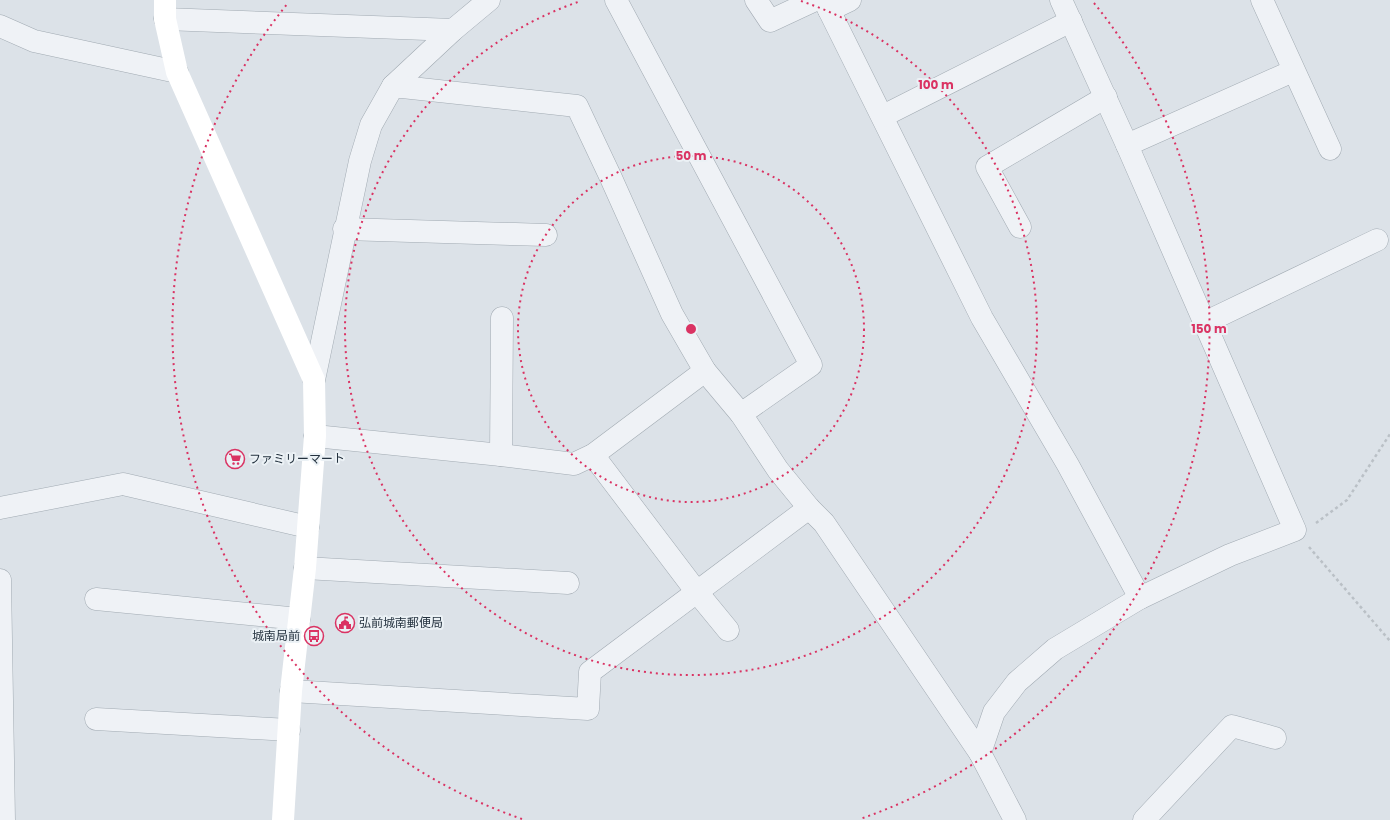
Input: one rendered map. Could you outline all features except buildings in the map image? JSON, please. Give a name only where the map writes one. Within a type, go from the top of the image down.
[{"type":"street","points":[[283,820],[291,690],[305,568],[308,527],[314,436],[314,380],[344,229],[360,161],[371,125],[393,86],[453,30],[489,0]]},
{"type":"street","points":[[616,0],[811,365],[741,414]]},
{"type":"street","points":[[756,0],[770,21],[823,3],[850,0]]},
{"type":"street","points":[[980,753],[994,712],[1017,682],[1056,649],[1140,598],[1230,555],[1295,530],[1106,97],[1061,0]]},
{"type":"street","points":[[1262,0],[1293,71],[1330,149]]},
{"type":"street","points":[[823,3],[883,116],[982,318],[1068,465],[1140,598]]},
{"type":"street","points":[[314,380],[177,72],[165,10],[453,30]]},
{"type":"street","points":[[883,116],[1071,22]]},
{"type":"street","points":[[0,26],[34,41],[177,72]]},
{"type":"street","points":[[1127,145],[1293,71]]},
{"type":"street","points":[[393,86],[577,106],[612,178],[672,314],[705,371],[741,414],[778,470],[809,508],[824,523],[980,753],[1015,820]]},
{"type":"street","points":[[1020,227],[987,167],[1106,97]]},
{"type":"street","points":[[344,229],[546,235]]},
{"type":"street","points":[[1204,323],[1377,240]]},
{"type":"street","points":[[501,455],[502,318]]},
{"type":"street","points":[[314,436],[574,464],[593,454],[705,371]]},
{"type":"street","points":[[593,454],[696,591],[728,630]]},
{"type":"street","points":[[0,508],[122,484],[308,527]]},
{"type":"street","points":[[291,690],[588,709],[590,672],[696,591],[809,508]]},
{"type":"street","points":[[305,568],[568,583]]},
{"type":"street","points":[[0,580],[4,820]]},
{"type":"street","points":[[96,599],[299,618]]},
{"type":"street","points":[[96,719],[289,730]]},
{"type":"street","points":[[1144,820],[1232,726],[1275,738]]},
{"type":"path","points":[[1390,434],[1347,500],[1316,523],[1295,530],[1390,641]]},
{"type":"place","name":"ファミリーマート","points":[[235,459]]},
{"type":"place","name":"弘前城南郵便局","points":[[345,623]]},
{"type":"place","name":"城南局前","points":[[314,636]]}]
